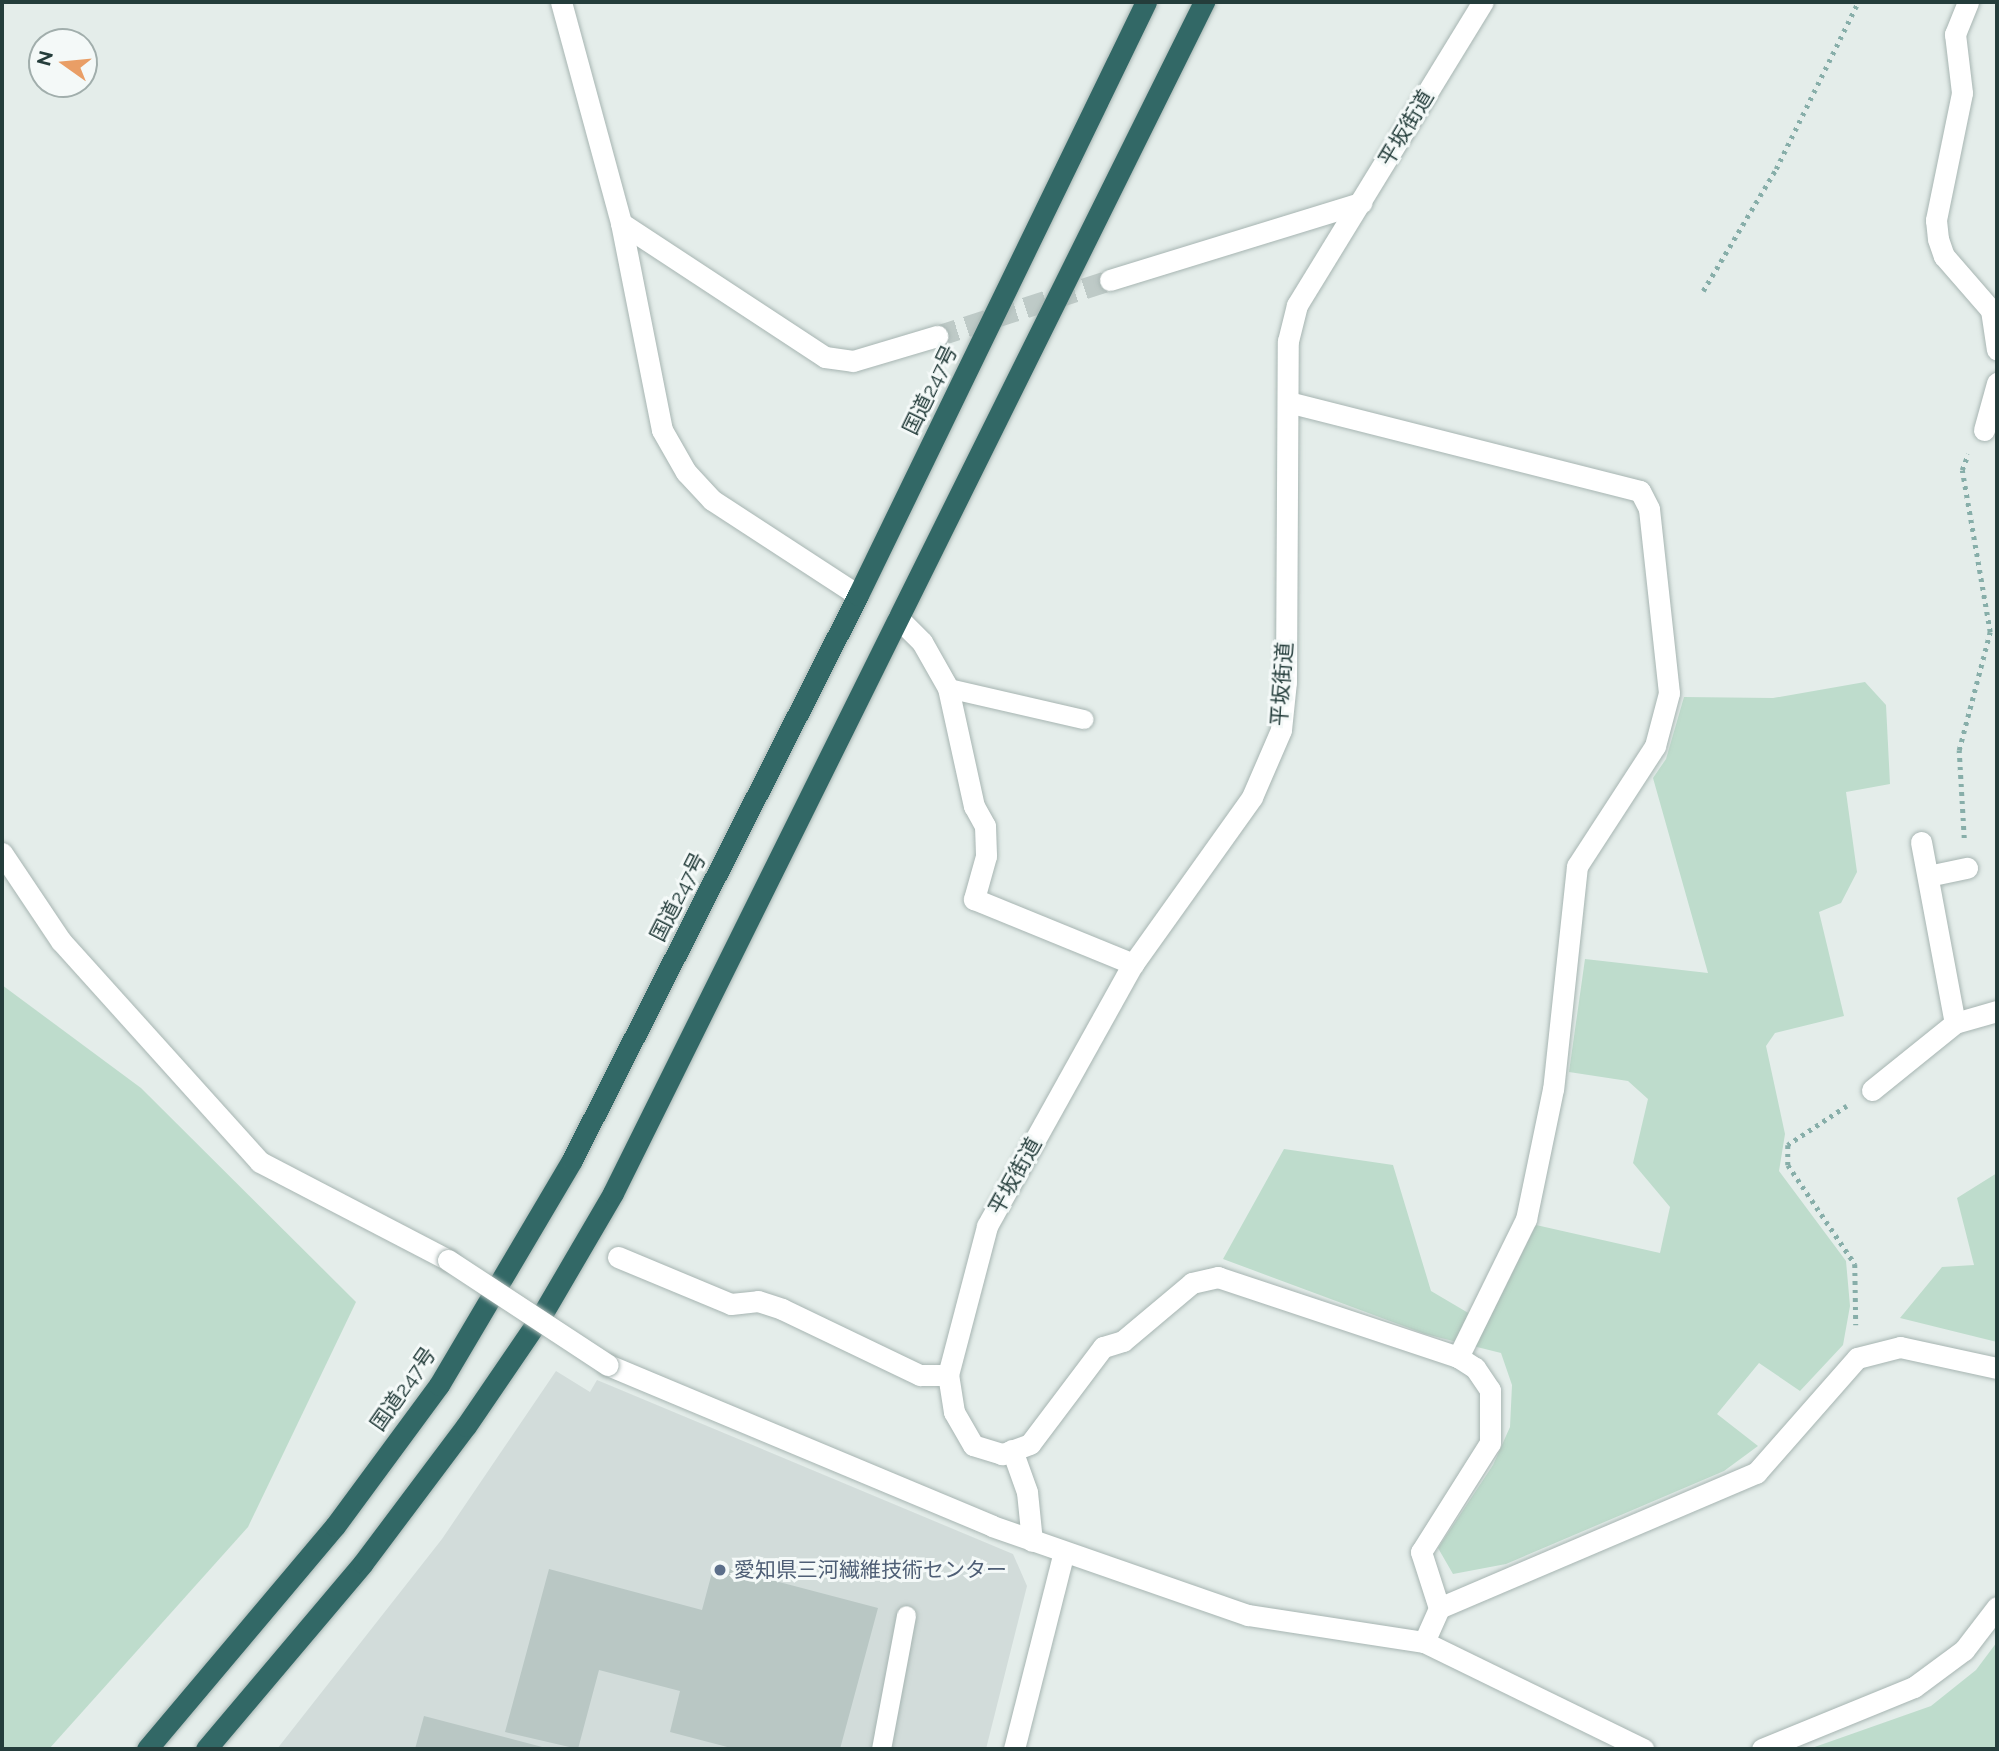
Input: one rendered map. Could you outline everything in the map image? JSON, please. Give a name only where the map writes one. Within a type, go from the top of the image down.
[{"type":"highway","name":"国道247号","points":[[147,1749],[327,1536],[439,1385],[572,1160],[858,595],[1146,2]]},
{"type":"highway","points":[[206,1749],[363,1563],[543,1313],[613,1193],[1203,2]]},
{"type":"street","points":[[561,2],[621,223],[662,430],[686,472],[712,500],[858,595]]},
{"type":"street","name":"平坂街道","points":[[948,1375],[987,1226],[1133,964],[1252,797],[1280,730],[1288,341],[1297,305],[1483,2]]},
{"type":"street","points":[[1968,2],[1955,34],[1962,93],[1937,220],[1938,239],[1944,256],[1991,310],[1997,350]]},
{"type":"street","points":[[1110,280],[1361,203]]},
{"type":"street","points":[[621,223],[825,357],[853,361],[937,336]]},
{"type":"street","points":[[1984,430],[1997,383]]},
{"type":"street","points":[[1288,402],[1640,491],[1649,509],[1668,693],[1655,746],[1577,866],[1553,1089],[1526,1219],[1458,1357]]},
{"type":"street","points":[[898,618],[922,642],[948,688],[974,806],[985,827],[986,856],[974,899],[1133,964]]},
{"type":"street","points":[[1922,842],[1955,1023]]},
{"type":"street","points":[[2,853],[61,941],[260,1162],[448,1260],[608,1365],[1032,1541],[1248,1615],[1424,1642],[1643,1749]]},
{"type":"street","points":[[1928,876],[1967,868]]},
{"type":"street","points":[[1872,1090],[1955,1023],[1997,1011]]},
{"type":"street","points":[[618,1257],[731,1304],[758,1301],[782,1309],[920,1375],[948,1375],[954,1412],[974,1446],[1002,1454],[1030,1444],[1103,1347],[1123,1341],[1192,1283],[1218,1278],[1458,1357],[1475,1368],[1490,1390],[1493,1409],[1490,1443],[1421,1552],[1439,1608],[1424,1642]]},
{"type":"street","points":[[1439,1608],[1756,1473],[1857,1358],[1900,1347],[1997,1368]]},
{"type":"street","points":[[1012,1450],[1027,1492],[1032,1541]]},
{"type":"street","points":[[1014,1749],[1064,1552]]},
{"type":"street","points":[[1762,1749],[1914,1686],[1964,1650],[1997,1606]]},
{"type":"lane","points":[[948,688],[1083,719]]},
{"type":"lane","points":[[881,1749],[906,1615]]},
{"type":"path","points":[[1703,291],[1776,169],[1858,2]]},
{"type":"path","points":[[1967,868],[1959,750],[1990,632],[1962,470],[1984,430]]},
{"type":"path","points":[[1857,1358],[1855,1264],[1788,1164],[1788,1145],[1872,1090]]},
{"type":"shaded area","name":"愛知県三河繊維技術センター","points":[[556,1371],[590,1392],[597,1380],[1013,1554],[1027,1586],[986,1749],[277,1749],[442,1539]]},
{"type":"green space","points":[[1865,682],[1886,705],[1890,784],[1846,792],[1857,872],[1841,903],[1819,912],[1844,1016],[1775,1033],[1766,1046],[1785,1134],[1779,1171],[1846,1261],[1850,1306],[1843,1345],[1800,1391],[1759,1363],[1717,1414],[1758,1446],[1724,1471],[1506,1564],[1453,1574],[1438,1548],[1493,1465],[1510,1427],[1512,1385],[1501,1353],[1425,1334],[1223,1259],[1284,1149],[1393,1165],[1431,1291],[1487,1324],[1536,1225],[1660,1253],[1670,1207],[1633,1163],[1648,1099],[1628,1081],[1569,1072],[1585,959],[1708,973],[1653,778],[1666,759],[1684,697],[1773,698]]},
{"type":"green space","points":[[2,985],[141,1088],[356,1302],[248,1527],[49,1749],[2,1749]]},
{"type":"green space","points":[[1997,1173],[1997,1342],[1900,1318],[1942,1267],[1974,1265],[1957,1198]]},
{"type":"green space","points":[[1997,1642],[1997,1749],[1809,1749],[1931,1706],[1976,1670]]},
{"type":"building","points":[[714,1565],[878,1608],[840,1749],[735,1749],[670,1732],[680,1691],[599,1670],[578,1749],[505,1732],[549,1569],[702,1610]]},
{"type":"building","points":[[424,1716],[546,1748],[546,1749],[415,1749]]},
{"type":"tunnel","points":[[937,336],[1110,280]]},
{"type":"place","name":"愛知県三河繊維技術センター","points":[[720,1570]]}]
